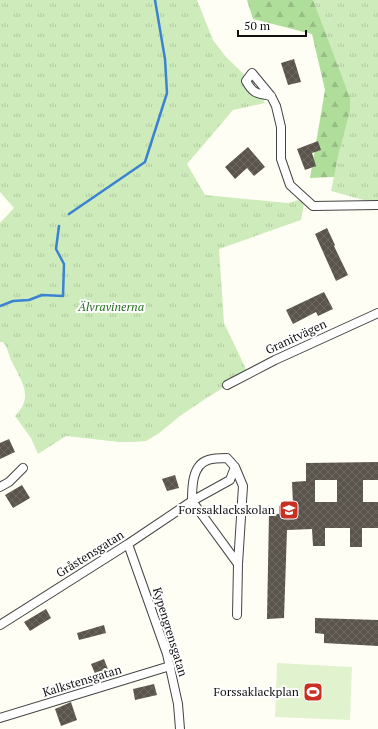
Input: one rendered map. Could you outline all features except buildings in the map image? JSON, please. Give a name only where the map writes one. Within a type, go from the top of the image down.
[{"type":"street","points":[[271,96],[251,90],[246,81],[252,73],[271,96],[276,106],[281,127],[281,159],[290,185],[313,206],[378,205]]},
{"type":"street","name":"Granitvägen","points":[[227,385],[275,360],[378,313]]},
{"type":"street","points":[[237,615],[238,564],[243,486],[235,467],[227,458],[207,460],[196,469],[192,485],[192,501],[238,564]]},
{"type":"street","name":"Gråstensgatan","points":[[0,625],[128,544],[192,501],[230,480],[235,467]]},
{"type":"street","points":[[0,488],[9,482],[23,468]]},
{"type":"street","name":"Kypengrensgatan","points":[[128,544],[170,666],[178,704],[180,729]]},
{"type":"street","name":"Kalkstensgatan","points":[[0,718],[170,666]]},
{"type":"green space","name":"Älvravinerna","points":[[0,0],[197,0],[213,40],[226,57],[250,80],[265,103],[233,110],[187,164],[205,195],[288,203],[305,198],[301,220],[219,249],[224,323],[248,373],[208,397],[180,416],[158,434],[146,441],[119,442],[66,436],[38,454],[31,438],[15,416],[21,409],[24,402],[24,389],[6,347],[3,342],[0,342],[0,223],[14,208],[0,192]]},
{"type":"green space","points":[[247,0],[378,0],[378,175],[310,178],[325,90],[312,34],[253,19]]},
{"type":"green space","points":[[313,0],[378,0],[378,204],[331,191],[339,152],[350,111],[350,98]]},
{"type":"green space","name":"Forssaklackplan","points":[[277,663],[352,667],[350,720],[275,717]]},
{"type":"waterway","points":[[69,214],[145,162],[167,93],[165,59],[155,0]]},
{"type":"waterway","points":[[0,306],[13,301],[29,300],[42,295],[63,296],[64,264],[56,249],[59,226]]},
{"type":"place","name":"Forssaklackskolan","points":[[289,510]]},
{"type":"place","name":"Forssaklackplan","points":[[313,692]]}]
